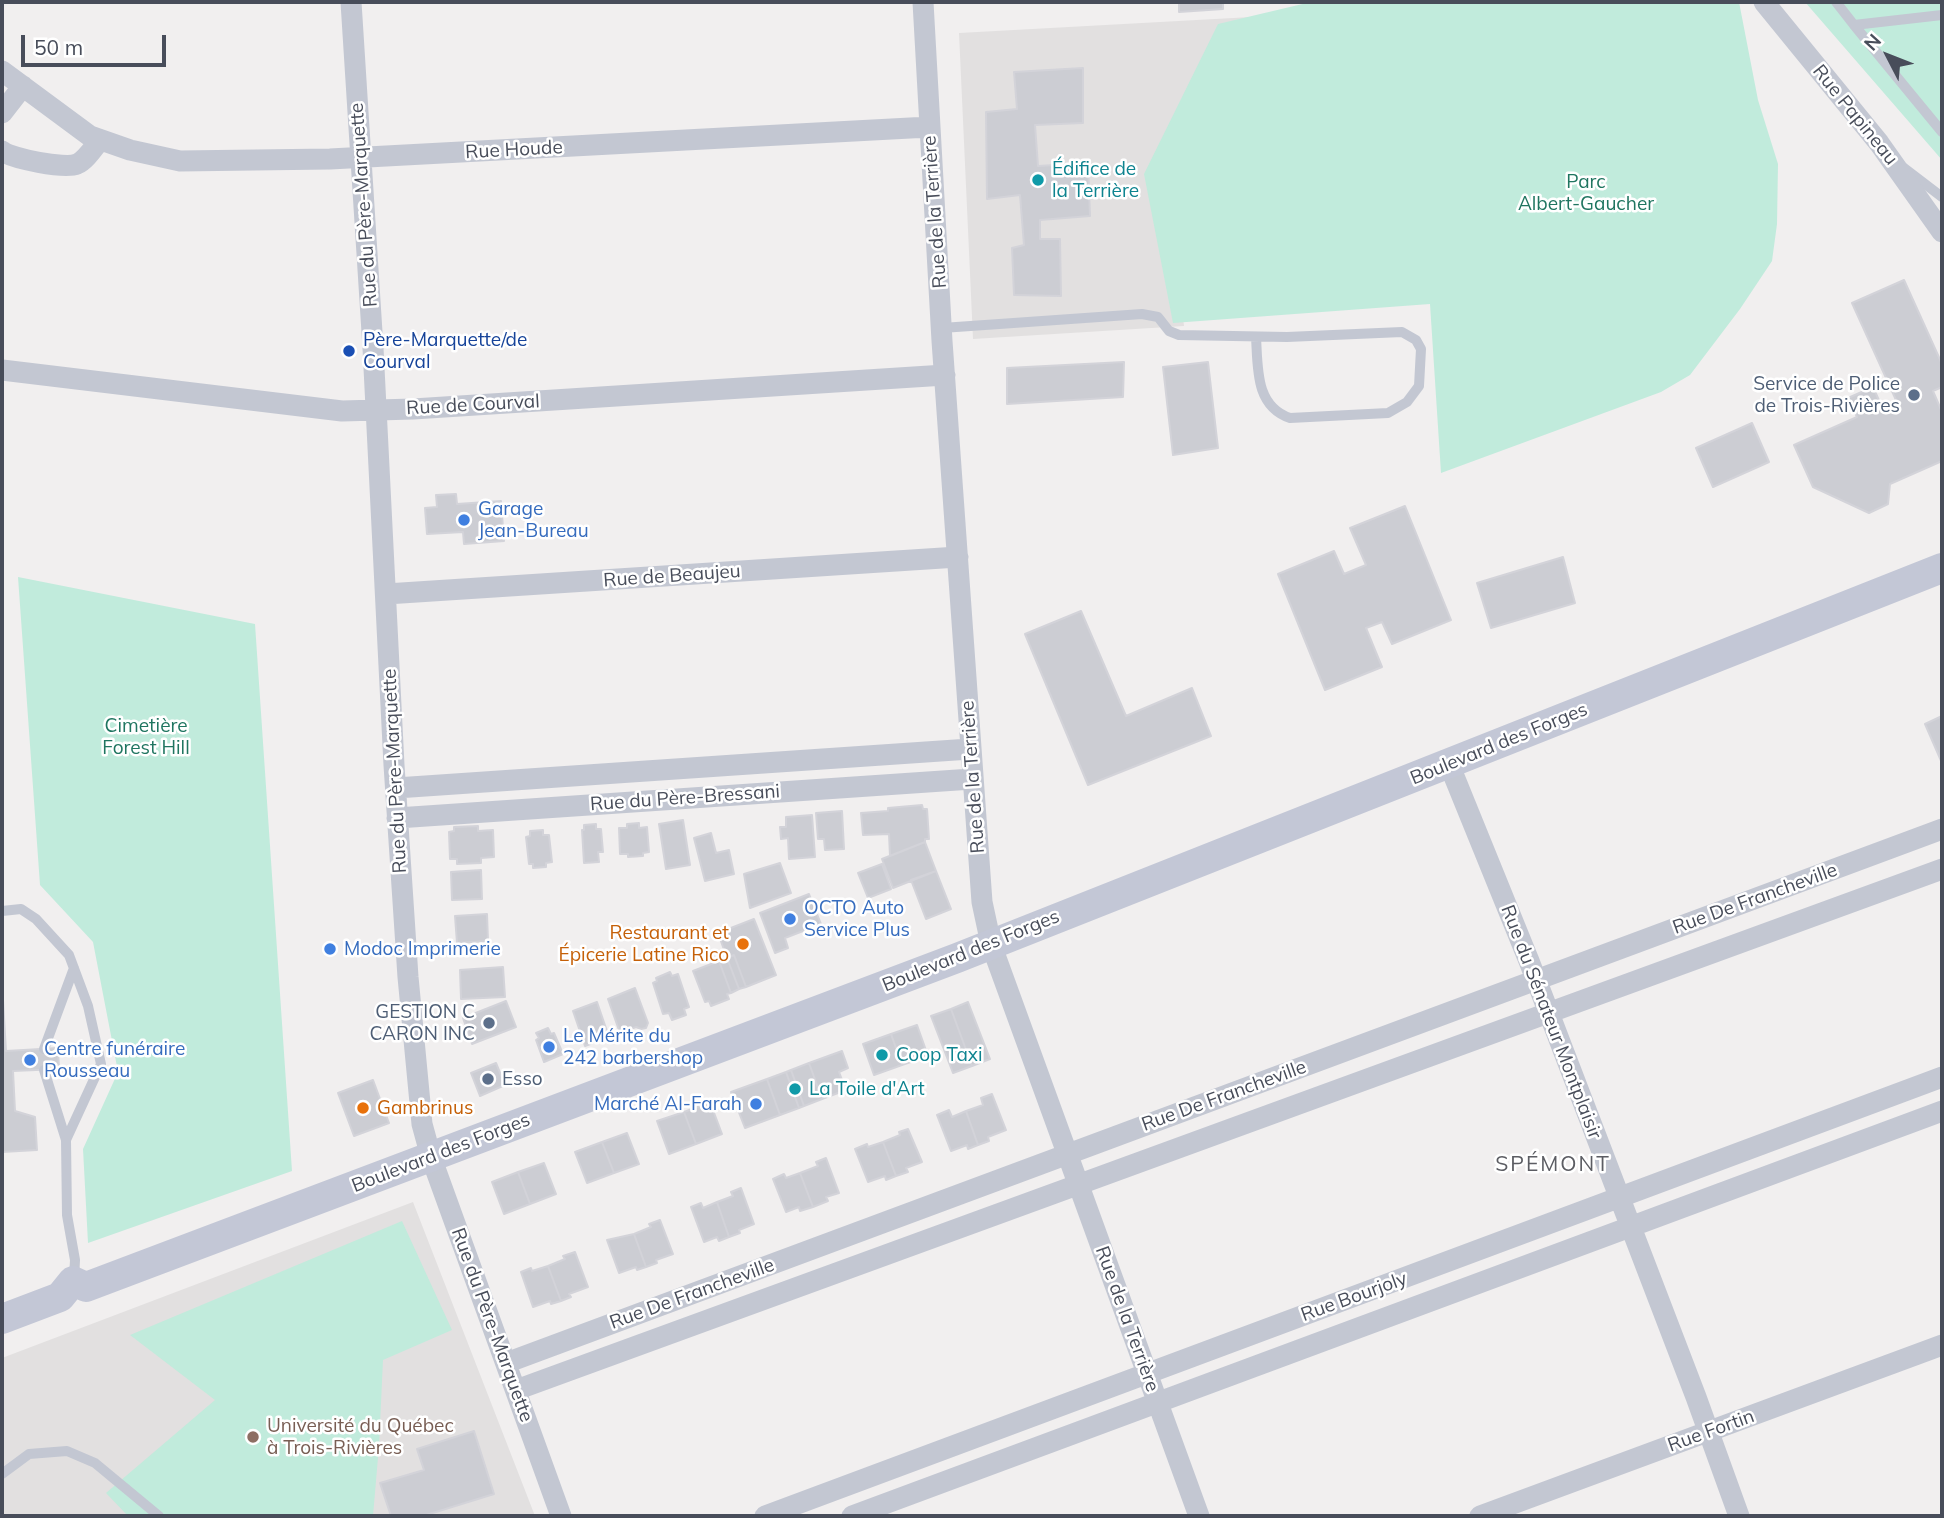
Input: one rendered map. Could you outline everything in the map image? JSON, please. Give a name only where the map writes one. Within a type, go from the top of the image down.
[{"type":"main road","name":"Boulevard des Forges","points":[[73,1281],[86,1287],[991,944],[1942,568]]},
{"type":"main road","points":[[2,1319],[60,1297],[73,1281]]},
{"type":"street","name":"Rue du Père-Marquette","points":[[351,2],[397,818],[422,1124],[431,1157],[561,1516]]},
{"type":"street","name":"Rue de la Terrière","points":[[923,2],[942,328],[982,902],[991,944],[1199,1516]]},
{"type":"street","name":"Rue Papineau","points":[[1764,2],[1886,153],[1942,232]]},
{"type":"street","name":"Rue Houde","points":[[2,71],[76,128],[130,150],[180,161],[361,158],[929,127]]},
{"type":"street","points":[[2,113],[23,86]]},
{"type":"street","points":[[2,151],[12,157],[71,166],[81,162],[100,140]]},
{"type":"street","name":"Rue de Courval","points":[[2,370],[342,411],[946,375]]},
{"type":"street","name":"Rue de Beaujeu","points":[[386,594],[958,557]]},
{"type":"street","name":"Rue du Père-Bressani","points":[[396,788],[970,749]]},
{"type":"street","name":"Rue du Sénateur Montplaisir","points":[[1449,764],[1536,981],[1739,1516]]},
{"type":"street","name":"Rue du Père-Bressani","points":[[397,818],[972,779]]},
{"type":"street","name":"Rue De Francheville","points":[[506,1363],[1942,830]]},
{"type":"street","name":"Rue De Francheville","points":[[516,1390],[1942,869]]},
{"type":"street","name":"Rue Bourjoly","points":[[765,1516],[1942,1077]]},
{"type":"street","name":"Rue Bourjoly","points":[[852,1516],[1942,1111]]},
{"type":"street","name":"Rue Fortin","points":[[1480,1516],[1942,1345]]},
{"type":"lane","points":[[1836,2],[1942,132]]},
{"type":"lane","points":[[1854,25],[1942,15]]},
{"type":"lane","points":[[1886,153],[1942,197]]},
{"type":"lane","points":[[942,328],[1142,314],[1158,317],[1169,331],[1179,335],[1256,337],[1402,332],[1416,340],[1421,349],[1419,386],[1406,402],[1388,413],[1290,418],[1279,414],[1263,396],[1258,380],[1256,337]]},
{"type":"lane","points":[[2,911],[21,909],[36,919],[69,955],[88,1006],[101,1064],[66,1140]]},
{"type":"lane","points":[[44,1049],[74,968]]},
{"type":"lane","points":[[44,1070],[66,1140],[67,1215],[75,1260],[73,1281]]},
{"type":"lane","points":[[2,1474],[29,1454],[67,1451],[94,1463],[159,1516]]},
{"type":"shaded area","points":[[1416,8],[1171,219],[1184,326],[973,339],[959,33]]},
{"type":"shaded area","name":"Université du Québec à Trois-Rivières","points":[[413,1202],[535,1516],[2,1516],[2,1358]]},
{"type":"green space","name":"Parc Albert-Gaucher","points":[[1311,2],[1739,2],[1758,100],[1778,164],[1777,224],[1772,261],[1690,375],[1661,392],[1441,473],[1430,304],[1173,323],[1144,174],[1218,24]]},
{"type":"green space","points":[[1805,2],[1942,2],[1942,160]]},
{"type":"green space","name":"Cimetière Forest Hill","points":[[18,577],[255,624],[292,1171],[88,1243],[83,1149],[118,1072],[93,942],[40,885]]},
{"type":"green space","points":[[402,1221],[452,1330],[383,1360],[373,1516],[128,1516],[106,1493],[215,1400],[130,1335]]},
{"type":"building","points":[[1179,2],[1223,2],[1223,9],[1179,12]]},
{"type":"building","name":"Édifice de la Terrière","points":[[1083,68],[1083,123],[1035,125],[1038,166],[1088,163],[1090,216],[1040,220],[1040,239],[1060,239],[1061,296],[1014,295],[1012,248],[1024,245],[1020,195],[987,199],[986,112],[1017,109],[1014,72]]},
{"type":"building","name":"Service de Police de Trois-Rivières","points":[[1904,280],[1942,364],[1942,387],[1933,391],[1942,412],[1942,461],[1890,484],[1888,504],[1869,513],[1813,487],[1794,445],[1857,417],[1848,398],[1873,387],[1882,407],[1896,400],[1852,303]]},
{"type":"building","points":[[1124,362],[1123,397],[1007,404],[1007,368]]},
{"type":"building","points":[[1208,362],[1218,448],[1173,455],[1163,367]]},
{"type":"building","points":[[1752,423],[1769,462],[1713,487],[1696,448]]},
{"type":"building","name":"Garage Jean-Bureau","points":[[456,494],[457,504],[501,501],[504,541],[464,544],[463,532],[427,534],[425,508],[437,507],[436,495]]},
{"type":"building","points":[[1405,506],[1451,620],[1392,644],[1382,622],[1366,628],[1382,667],[1325,690],[1278,574],[1334,551],[1344,574],[1366,565],[1350,528]]},
{"type":"building","points":[[1563,557],[1575,603],[1491,628],[1477,583]]},
{"type":"building","points":[[1081,611],[1126,716],[1192,688],[1211,736],[1088,785],[1025,634]]},
{"type":"building","points":[[1942,716],[1942,763],[1925,724]]},
{"type":"building","points":[[922,805],[923,809],[927,809],[929,839],[925,839],[925,842],[890,856],[889,834],[863,835],[861,813]]},
{"type":"building","points":[[842,811],[844,849],[825,850],[824,839],[818,839],[816,813]]},
{"type":"building","points":[[812,815],[815,857],[789,859],[788,838],[781,839],[780,827],[786,827],[786,817]]},
{"type":"building","points":[[683,820],[690,865],[666,869],[659,824]]},
{"type":"building","points":[[639,823],[639,828],[647,827],[649,852],[643,853],[643,856],[628,857],[628,854],[620,854],[619,828]]},
{"type":"building","points":[[596,824],[596,829],[601,829],[603,852],[598,852],[599,862],[584,863],[582,830],[584,825]]},
{"type":"building","points":[[478,826],[478,831],[493,830],[494,857],[481,858],[481,863],[457,864],[457,859],[450,859],[449,832],[454,831],[454,827]]},
{"type":"building","points":[[543,830],[543,835],[549,835],[552,862],[546,863],[546,867],[533,868],[533,864],[529,864],[526,837],[530,836],[530,831]]},
{"type":"building","points":[[711,833],[716,853],[729,850],[734,874],[705,881],[694,838]]},
{"type":"building","points":[[925,842],[936,871],[893,888],[882,859]]},
{"type":"building","points":[[780,863],[791,893],[750,908],[744,874]]},
{"type":"building","points":[[882,864],[891,889],[868,898],[858,873]]},
{"type":"building","points":[[481,870],[482,899],[452,900],[451,872]]},
{"type":"building","points":[[936,871],[951,909],[926,919],[911,880]]},
{"type":"building","name":"OCTO Auto Service Plus","points":[[809,894],[821,924],[785,938],[788,948],[775,953],[760,913]]},
{"type":"building","points":[[487,914],[488,941],[457,943],[455,916]]},
{"type":"building","name":"Restaurant et Épicerie Latine Rico","points":[[754,919],[776,975],[746,987],[734,955],[727,958],[718,933]]},
{"type":"building","points":[[734,955],[746,987],[739,989],[727,958]]},
{"type":"building","points":[[727,958],[739,989],[731,993],[719,961]]},
{"type":"building","points":[[719,961],[731,993],[727,994],[729,999],[711,1006],[709,1001],[705,1002],[693,971]]},
{"type":"building","points":[[503,967],[505,997],[461,999],[460,970]]},
{"type":"building","points":[[670,972],[672,976],[678,974],[689,1007],[684,1009],[686,1015],[672,1020],[669,1013],[663,1014],[653,983],[657,981],[656,978]]},
{"type":"building","name":"Centre funéraire Rousseau","points":[[2,983],[6,1051],[58,1048],[59,1069],[13,1071],[15,1111],[35,1117],[37,1150],[2,1152]]},
{"type":"building","points":[[635,988],[648,1023],[646,1028],[636,1027],[620,1033],[608,999]]},
{"type":"building","name":"GESTION C CARON INC","points":[[506,1001],[516,1027],[472,1044],[463,1018]]},
{"type":"building","points":[[597,1002],[609,1037],[585,1046],[573,1011]]},
{"type":"building","points":[[968,1002],[990,1059],[972,1066],[951,1009]]},
{"type":"building","points":[[951,1009],[972,1066],[953,1073],[931,1016]]},
{"type":"building","points":[[917,1025],[928,1056],[902,1065],[891,1034]]},
{"type":"building","name":"Le Mérite du 242 barbershop","points":[[548,1028],[551,1034],[554,1033],[563,1054],[544,1062],[536,1033]]},
{"type":"building","name":"Coop Taxi","points":[[891,1034],[902,1065],[874,1075],[863,1044]]},
{"type":"building","points":[[842,1051],[848,1068],[839,1072],[846,1090],[822,1099],[809,1063]]},
{"type":"building","name":"Esso","points":[[496,1063],[505,1085],[480,1096],[471,1073]]},
{"type":"building","points":[[809,1063],[822,1099],[804,1106],[791,1070]]},
{"type":"building","name":"La Toile d'Art","points":[[791,1070],[804,1106],[799,1108],[786,1072]]},
{"type":"building","points":[[786,1072],[799,1108],[780,1115],[767,1079]]},
{"type":"building","name":"Marché Al-Farah","points":[[767,1079],[780,1115],[745,1128],[731,1092]]},
{"type":"building","name":"Gambrinus","points":[[373,1080],[389,1123],[354,1136],[338,1093]]},
{"type":"building","points":[[992,1094],[1006,1130],[988,1137],[989,1141],[978,1145],[966,1111],[983,1105],[981,1098]]},
{"type":"building","points":[[710,1102],[722,1134],[696,1144],[684,1112]]},
{"type":"building","points":[[949,1110],[952,1117],[966,1111],[978,1145],[968,1149],[967,1145],[951,1151],[937,1115]]},
{"type":"building","points":[[684,1112],[696,1144],[669,1154],[657,1121]]},
{"type":"building","points":[[908,1129],[922,1162],[906,1168],[908,1172],[896,1176],[883,1142]]},
{"type":"building","points":[[627,1133],[639,1164],[614,1173],[602,1142]]},
{"type":"building","points":[[602,1142],[614,1173],[587,1183],[575,1152]]},
{"type":"building","points":[[883,1142],[896,1176],[886,1180],[885,1176],[868,1182],[855,1149]]},
{"type":"building","points":[[826,1158],[839,1193],[826,1197],[828,1201],[813,1207],[800,1173],[818,1166],[816,1162]]},
{"type":"building","points":[[544,1163],[556,1194],[530,1204],[518,1172]]},
{"type":"building","points":[[518,1172],[530,1204],[504,1214],[492,1182]]},
{"type":"building","points":[[800,1173],[813,1207],[800,1211],[799,1207],[786,1212],[773,1179],[784,1174],[786,1178]]},
{"type":"building","points":[[741,1188],[754,1224],[729,1237],[717,1202],[733,1196],[731,1192]]},
{"type":"building","points":[[717,1202],[729,1237],[719,1241],[717,1237],[704,1242],[691,1207],[701,1203],[703,1208]]},
{"type":"building","points":[[660,1220],[673,1254],[646,1267],[634,1234]]},
{"type":"building","points":[[634,1234],[646,1267],[637,1270],[636,1267],[619,1273],[607,1240]]},
{"type":"building","points":[[575,1252],[588,1287],[569,1294],[571,1297],[561,1301],[548,1266]]},
{"type":"building","points":[[548,1266],[561,1301],[551,1304],[550,1301],[533,1307],[521,1272]]},
{"type":"building","points":[[474,1431],[494,1494],[423,1516],[391,1516],[380,1483],[424,1470],[417,1449]]},
{"type":"place","name":"Édifice de la Terrière","points":[[1038,180]]},
{"type":"place","name":"Père-Marquette/de Courval","points":[[349,351]]},
{"type":"place","name":"Service de Police de Trois-Rivières","points":[[1914,395]]},
{"type":"place","name":"Garage Jean-Bureau","points":[[464,520]]},
{"type":"place","name":"OCTO Auto Service Plus","points":[[790,919]]},
{"type":"place","name":"Restaurant et Épicerie Latine Rico","points":[[743,944]]},
{"type":"place","name":"Modoc Imprimerie","points":[[330,949]]},
{"type":"place","name":"GESTION C CARON INC","points":[[489,1023]]},
{"type":"place","name":"Le Mérite du 242 barbershop","points":[[549,1047]]},
{"type":"place","name":"Coop Taxi","points":[[882,1055]]},
{"type":"place","name":"Centre funéraire Rousseau","points":[[30,1060]]},
{"type":"place","name":"Esso","points":[[488,1079]]},
{"type":"place","name":"La Toile d'Art","points":[[795,1089]]},
{"type":"place","name":"Marché Al-Farah","points":[[756,1104]]},
{"type":"place","name":"Gambrinus","points":[[363,1108]]},
{"type":"place","name":"Université du Québec à Trois-Rivières","points":[[253,1437]]},
{"type":"district","name":"SPÉMONT","points":[[1553,1165]]}]
